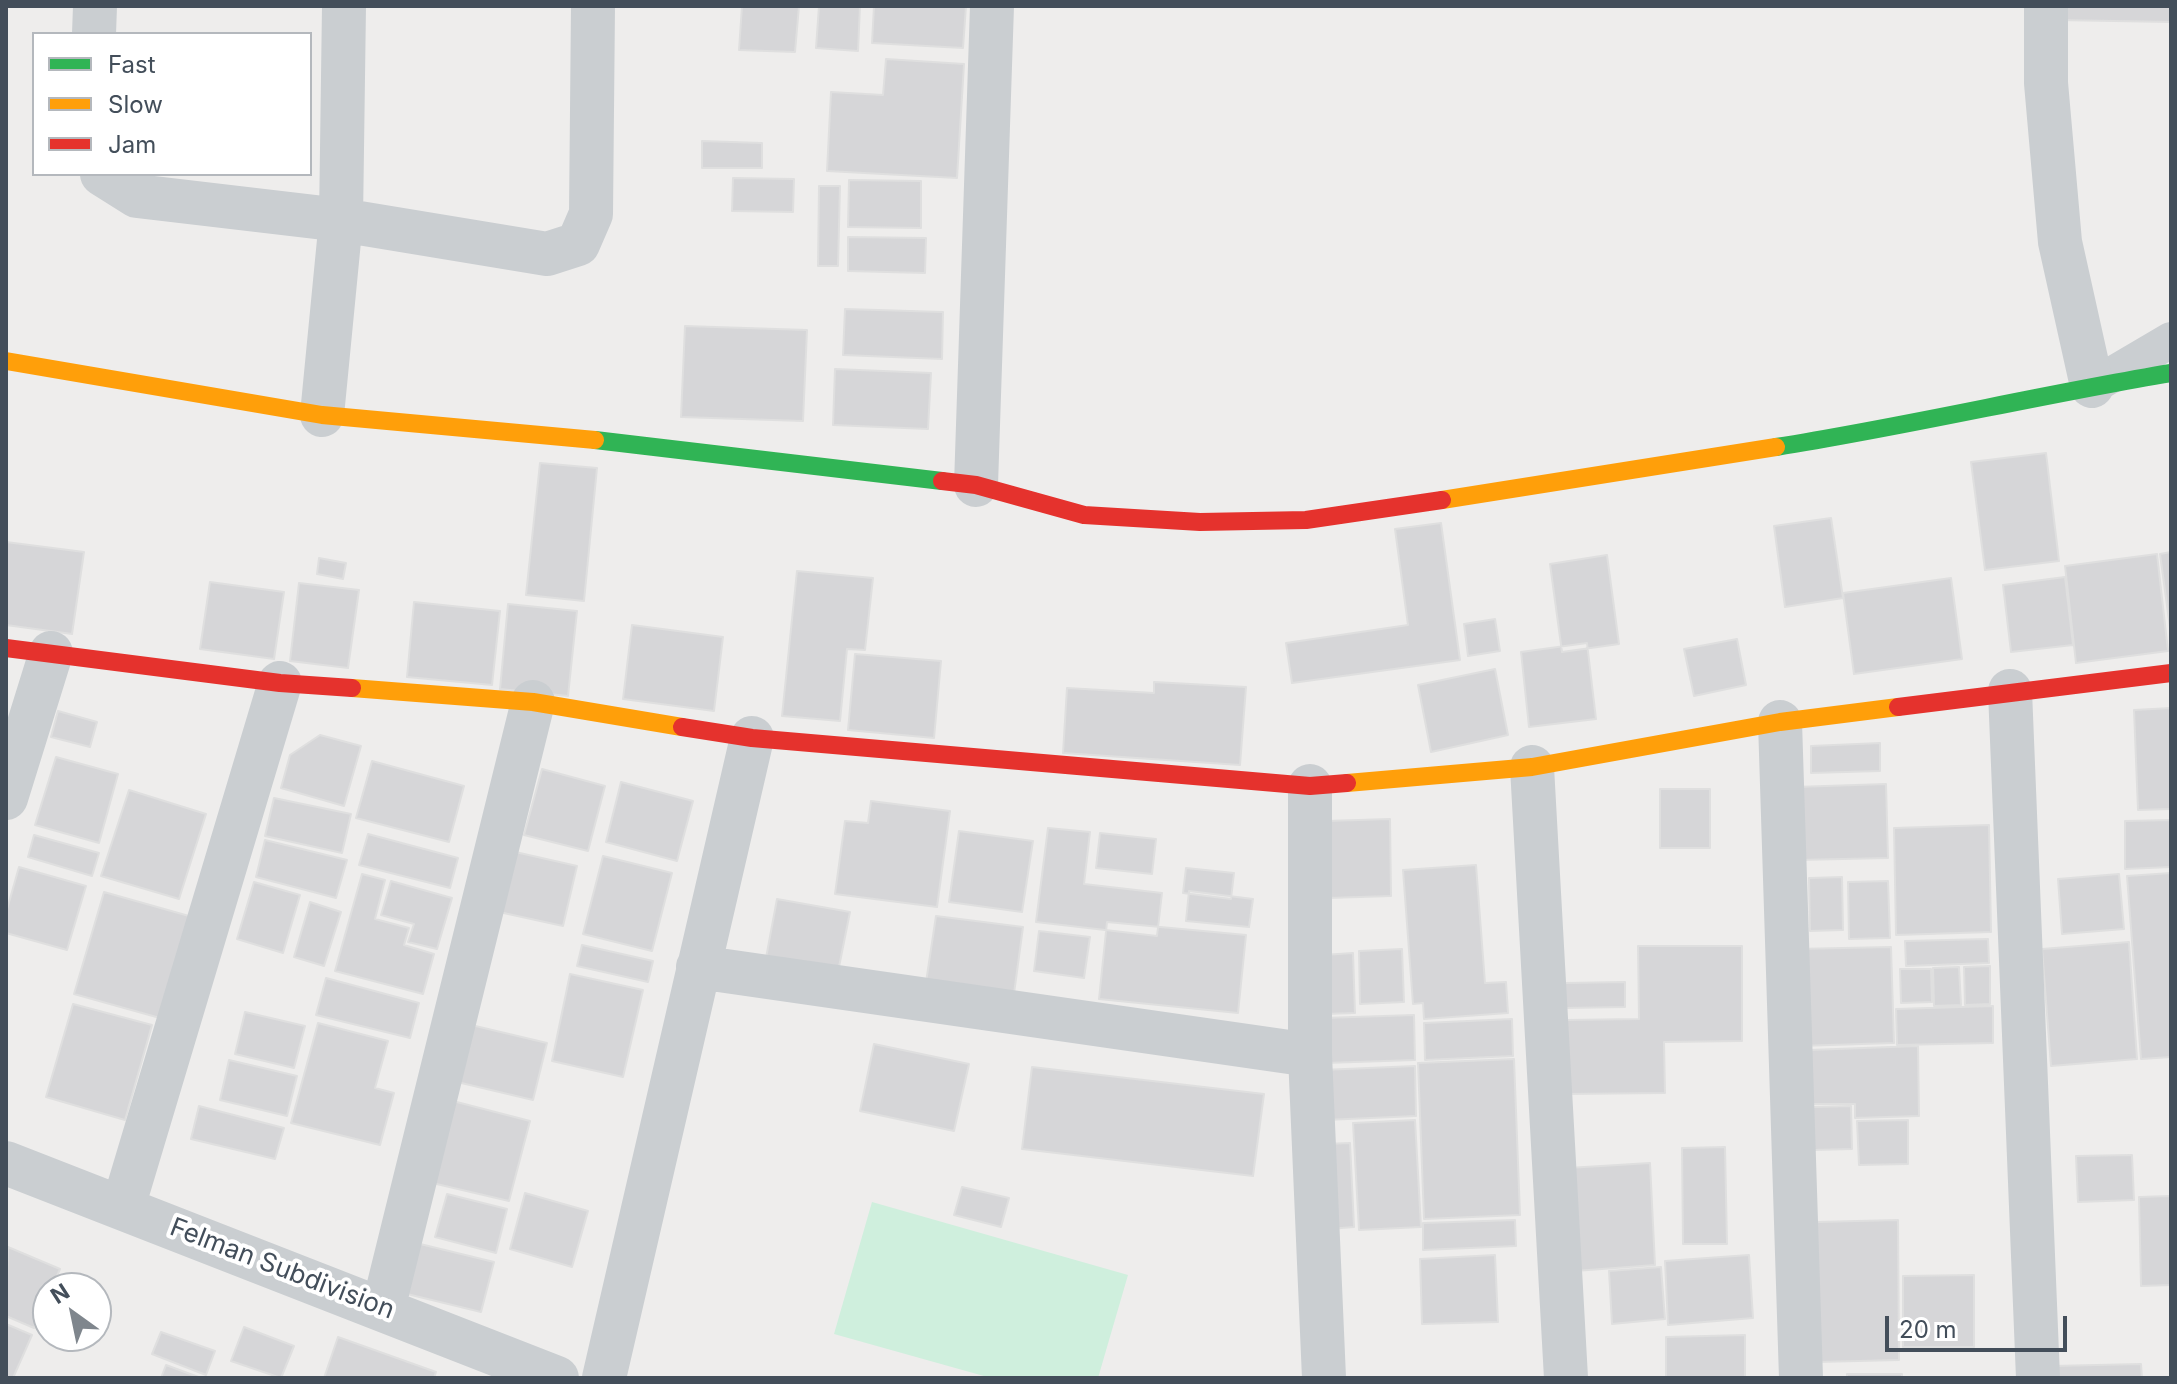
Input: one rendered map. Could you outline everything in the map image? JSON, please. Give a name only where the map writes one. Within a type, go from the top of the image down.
[{"type":"street","points":[[94,32],[95,6]]},
{"type":"street","points":[[322,415],[341,220],[344,6]]},
{"type":"street","points":[[105,176],[137,196],[341,220],[547,254],[578,244],[591,214],[593,6]]},
{"type":"street","points":[[976,485],[992,6]]},
{"type":"street","points":[[2046,6],[2046,83],[2060,242],[2092,386]]},
{"type":"street","points":[[6,361],[322,415],[537,433],[976,485],[1084,515],[1200,522],[1306,520],[1912,425],[2092,386],[2171,373]]},
{"type":"street","points":[[6,648],[280,683],[533,702],[752,738],[1310,786],[1532,767],[1780,722],[2171,673]]},
{"type":"street","points":[[6,798],[51,653]]},
{"type":"street","points":[[123,1207],[280,683]]},
{"type":"street","points":[[2010,691],[2038,1378]]},
{"type":"street","points":[[383,1309],[533,702]]},
{"type":"street","points":[[1780,722],[1801,1378]]},
{"type":"street","points":[[604,1378],[752,738]]},
{"type":"street","points":[[1532,767],[1566,1378]]},
{"type":"street","points":[[1310,786],[1310,1055],[1324,1378]]},
{"type":"street","points":[[698,967],[1310,1055]]},
{"type":"street","name":"Felman Subdivision","points":[[6,1163],[557,1378]]},
{"type":"lane","points":[[2092,386],[2171,340]]},
{"type":"green space","points":[[872,1202],[1128,1275],[1098,1378],[991,1378],[834,1334]]},
{"type":"building","points":[[742,6],[799,6],[795,52],[739,50]]},
{"type":"building","points":[[819,6],[860,6],[858,51],[816,48]]},
{"type":"building","points":[[874,6],[966,6],[963,48],[872,43]]},
{"type":"building","points":[[2056,6],[2171,6],[2171,22],[2056,20]]},
{"type":"building","points":[[886,59],[964,64],[957,178],[827,171],[831,92],[883,95]]},
{"type":"building","points":[[702,141],[762,143],[762,168],[702,168]]},
{"type":"building","points":[[733,178],[794,179],[793,212],[732,211]]},
{"type":"building","points":[[849,180],[921,181],[921,228],[848,227]]},
{"type":"building","points":[[819,186],[840,186],[838,266],[818,266]]},
{"type":"building","points":[[848,237],[926,238],[925,273],[848,271]]},
{"type":"building","points":[[845,309],[943,312],[942,359],[843,355]]},
{"type":"building","points":[[685,326],[807,330],[803,421],[681,417]]},
{"type":"building","points":[[835,369],[931,373],[928,429],[833,425]]},
{"type":"building","points":[[2046,453],[2059,561],[1985,570],[1971,462]]},
{"type":"building","points":[[540,463],[597,468],[584,601],[526,595]]},
{"type":"building","points":[[1831,518],[1843,598],[1785,607],[1774,526]]},
{"type":"building","points":[[1441,523],[1460,660],[1292,683],[1286,643],[1408,625],[1395,529]]},
{"type":"building","points":[[6,542],[84,552],[72,634],[6,625]]},
{"type":"building","points":[[2171,552],[2171,635],[2160,554]]},
{"type":"building","points":[[2157,554],[2168,651],[2076,663],[2065,566]]},
{"type":"building","points":[[1607,555],[1619,644],[1562,652],[1550,564]]},
{"type":"building","points":[[319,558],[346,563],[343,579],[317,574]]},
{"type":"building","points":[[797,571],[873,578],[865,650],[847,649],[840,721],[782,716]]},
{"type":"building","points":[[2065,577],[2073,645],[2011,652],[2003,585]]},
{"type":"building","points":[[1951,578],[1962,659],[1854,674],[1843,593]]},
{"type":"building","points":[[210,582],[284,592],[274,659],[200,649]]},
{"type":"building","points":[[299,583],[359,590],[348,668],[290,661]]},
{"type":"building","points":[[414,602],[500,611],[492,685],[407,677]]},
{"type":"building","points":[[508,604],[577,611],[568,696],[500,689]]},
{"type":"building","points":[[1495,619],[1500,651],[1468,656],[1464,624]]},
{"type":"building","points":[[632,625],[723,637],[714,711],[623,699]]},
{"type":"building","points":[[1737,639],[1746,685],[1694,696],[1684,649]]},
{"type":"building","points":[[1587,643],[1596,719],[1529,727],[1521,652]]},
{"type":"building","points":[[855,654],[941,661],[934,738],[848,730]]},
{"type":"building","points":[[1495,669],[1508,735],[1431,752],[1418,685]]},
{"type":"building","points":[[1154,682],[1246,687],[1240,765],[1063,753],[1067,688],[1154,693]]},
{"type":"building","points":[[2171,708],[2171,809],[2138,810],[2134,710]]},
{"type":"building","points":[[58,711],[97,722],[90,747],[51,737]]},
{"type":"building","points":[[320,735],[361,746],[344,806],[281,788],[290,755]]},
{"type":"building","points":[[1880,743],[1880,771],[1811,773],[1811,746]]},
{"type":"building","points":[[56,757],[118,774],[99,843],[35,825]]},
{"type":"building","points":[[372,761],[464,786],[449,842],[356,818]]},
{"type":"building","points":[[542,769],[605,786],[588,851],[524,835]]},
{"type":"building","points":[[621,782],[693,801],[677,861],[606,842]]},
{"type":"building","points":[[1886,784],[1888,858],[1797,860],[1795,787]]},
{"type":"building","points":[[1660,789],[1710,789],[1710,848],[1660,848]]},
{"type":"building","points":[[129,790],[206,814],[179,899],[101,876]]},
{"type":"building","points":[[274,798],[351,814],[342,853],[265,836]]},
{"type":"building","points":[[871,801],[950,811],[937,907],[835,894],[845,821],[868,823]]},
{"type":"building","points":[[1390,819],[1391,896],[1328,898],[1326,821]]},
{"type":"building","points":[[2171,820],[2171,867],[2125,869],[2125,821]]},
{"type":"building","points":[[1989,825],[1991,932],[1896,935],[1894,828]]},
{"type":"building","points":[[1048,828],[1090,832],[1084,884],[1162,893],[1157,936],[1036,922]]},
{"type":"building","points":[[959,831],[1033,841],[1022,912],[949,902]]},
{"type":"building","points":[[1100,833],[1156,839],[1152,874],[1096,868]]},
{"type":"building","points":[[368,834],[458,858],[450,888],[359,865]]},
{"type":"building","points":[[34,835],[99,853],[92,876],[28,857]]},
{"type":"building","points":[[265,840],[347,860],[336,898],[256,877]]},
{"type":"building","points":[[511,851],[577,866],[563,926],[499,912]]},
{"type":"building","points":[[603,856],[672,873],[652,951],[583,934]]},
{"type":"building","points":[[1476,865],[1485,983],[1506,982],[1508,1013],[1424,1019],[1423,1003],[1413,1004],[1403,870]]},
{"type":"building","points":[[19,867],[86,886],[67,950],[6,933],[6,913]]},
{"type":"building","points":[[1186,868],[1234,873],[1231,899],[1183,893]]},
{"type":"building","points":[[2171,873],[2171,1057],[2141,1059],[2127,876]]},
{"type":"building","points":[[362,874],[385,880],[375,919],[409,928],[404,945],[434,954],[423,994],[335,971]]},
{"type":"building","points":[[2119,874],[2124,929],[2062,934],[2058,879]]},
{"type":"building","points":[[1842,877],[1843,930],[1810,931],[1809,878]]},
{"type":"building","points":[[391,881],[452,898],[437,949],[408,942],[414,924],[381,915]]},
{"type":"building","points":[[1888,881],[1890,938],[1849,939],[1848,882]]},
{"type":"building","points":[[254,882],[300,895],[283,953],[237,939]]},
{"type":"building","points":[[1189,891],[1253,899],[1249,927],[1186,921]]},
{"type":"building","points":[[104,892],[189,916],[160,1018],[74,994]]},
{"type":"building","points":[[777,899],[850,912],[838,972],[766,958]]},
{"type":"building","points":[[310,902],[341,912],[324,966],[294,957]]},
{"type":"building","points":[[936,916],[1023,927],[1013,1001],[925,989]]},
{"type":"building","points":[[1107,922],[1246,935],[1238,1013],[1099,999]]},
{"type":"building","points":[[1039,931],[1090,937],[1084,978],[1034,971]]},
{"type":"building","points":[[1988,939],[1989,963],[1906,966],[1905,941]]},
{"type":"building","points":[[2129,942],[2137,1059],[2051,1066],[2042,949]]},
{"type":"building","points":[[582,945],[653,961],[648,982],[577,966]]},
{"type":"building","points":[[1638,946],[1742,946],[1742,1041],[1664,1042],[1665,1093],[1565,1094],[1565,1020],[1639,1019]]},
{"type":"building","points":[[1891,947],[1894,1043],[1798,1046],[1795,949]]},
{"type":"building","points":[[1402,949],[1404,1002],[1360,1004],[1359,951]]},
{"type":"building","points":[[1353,953],[1355,1013],[1324,1014],[1323,955]]},
{"type":"building","points":[[1990,966],[1990,1004],[1965,1005],[1964,967]]},
{"type":"building","points":[[1959,967],[1961,1005],[1934,1006],[1933,968]]},
{"type":"building","points":[[1900,969],[1931,969],[1932,1002],[1901,1003]]},
{"type":"building","points":[[570,974],[643,990],[623,1077],[552,1061]]},
{"type":"building","points":[[326,978],[419,1003],[410,1038],[316,1015]]},
{"type":"building","points":[[1625,982],[1625,1007],[1565,1008],[1565,983]]},
{"type":"building","points":[[73,1004],[152,1025],[125,1120],[46,1097]]},
{"type":"building","points":[[1993,1006],[1993,1043],[1897,1045],[1896,1009]]},
{"type":"building","points":[[245,1012],[305,1026],[294,1068],[235,1054]]},
{"type":"building","points":[[1414,1015],[1415,1060],[1325,1063],[1323,1018]]},
{"type":"building","points":[[1512,1019],[1513,1056],[1425,1060],[1424,1023]]},
{"type":"building","points":[[318,1023],[388,1041],[375,1088],[394,1093],[380,1145],[291,1123]]},
{"type":"building","points":[[467,1024],[547,1043],[533,1100],[453,1081]]},
{"type":"building","points":[[874,1044],[969,1064],[954,1131],[860,1111]]},
{"type":"building","points":[[1918,1046],[1919,1116],[1855,1118],[1855,1104],[1810,1104],[1809,1050]]},
{"type":"building","points":[[1514,1059],[1520,1215],[1424,1219],[1418,1063]]},
{"type":"building","points":[[229,1060],[297,1076],[287,1116],[220,1100]]},
{"type":"building","points":[[1415,1066],[1416,1116],[1325,1120],[1322,1070]]},
{"type":"building","points":[[1032,1067],[1264,1094],[1253,1176],[1022,1149]]},
{"type":"building","points":[[449,1100],[530,1121],[509,1201],[428,1182]]},
{"type":"building","points":[[199,1106],[284,1128],[275,1159],[191,1139]]},
{"type":"building","points":[[1851,1106],[1852,1149],[1813,1150],[1813,1107]]},
{"type":"building","points":[[1415,1120],[1421,1227],[1359,1230],[1353,1123]]},
{"type":"building","points":[[1908,1120],[1908,1164],[1859,1165],[1857,1121]]},
{"type":"building","points":[[1350,1143],[1354,1227],[1329,1229],[1325,1144]]},
{"type":"building","points":[[1725,1147],[1727,1244],[1683,1244],[1682,1148]]},
{"type":"building","points":[[2132,1155],[2134,1200],[2078,1202],[2076,1156]]},
{"type":"building","points":[[1650,1163],[1655,1265],[1575,1271],[1568,1168]]},
{"type":"building","points":[[962,1187],[1009,1198],[1001,1227],[954,1215]]},
{"type":"building","points":[[525,1193],[588,1211],[572,1267],[510,1249]]},
{"type":"building","points":[[447,1194],[507,1209],[496,1253],[435,1237]]},
{"type":"building","points":[[2171,1196],[2171,1285],[2141,1286],[2139,1197]]},
{"type":"building","points":[[1515,1220],[1516,1246],[1423,1250],[1423,1223]]},
{"type":"building","points":[[1898,1220],[1899,1360],[1817,1362],[1816,1222]]},
{"type":"building","points":[[412,1242],[494,1262],[481,1312],[399,1292]]},
{"type":"building","points":[[8,1247],[60,1269],[59,1272],[32,1272],[32,1327],[6,1316]]},
{"type":"building","points":[[1495,1255],[1498,1322],[1422,1324],[1420,1259]]},
{"type":"building","points":[[1749,1255],[1753,1318],[1668,1325],[1665,1261]]},
{"type":"building","points":[[1661,1267],[1665,1319],[1612,1324],[1609,1271]]},
{"type":"building","points":[[1974,1275],[1974,1347],[1903,1347],[1903,1276]]},
{"type":"building","points":[[6,1324],[32,1335],[13,1378],[6,1378]]},
{"type":"building","points":[[244,1327],[294,1346],[281,1378],[231,1361]]},
{"type":"building","points":[[161,1332],[215,1351],[206,1375],[152,1354]]},
{"type":"building","points":[[1745,1335],[1745,1378],[1666,1378],[1666,1337]]},
{"type":"building","points":[[338,1337],[436,1372],[434,1378],[324,1378]]},
{"type":"building","points":[[2141,1364],[2142,1378],[2053,1378],[2052,1366]]},
{"type":"building","points":[[166,1365],[201,1378],[161,1378]]},
{"type":"building","points":[[1847,1374],[1902,1374],[1902,1378],[1847,1378]]},
{"type":"traffic: fast","points":[[1776,447],[2171,373]]},
{"type":"traffic: fast","points":[[595,440],[942,481]]},
{"type":"traffic: slow","points":[[6,361],[322,415],[595,440]]},
{"type":"traffic: slow","points":[[1442,500],[1776,447]]},
{"type":"traffic: slow","points":[[352,688],[533,702],[682,727]]},
{"type":"traffic: slow","points":[[1347,783],[1532,767],[1780,722],[1898,707]]},
{"type":"traffic: jam","points":[[942,481],[976,485],[1084,515],[1200,522],[1306,520],[1442,500]]},
{"type":"traffic: jam","points":[[6,648],[280,683],[352,688]]},
{"type":"traffic: jam","points":[[1898,707],[2171,673]]},
{"type":"traffic: jam","points":[[682,727],[752,738],[1310,786],[1347,783]]}]
